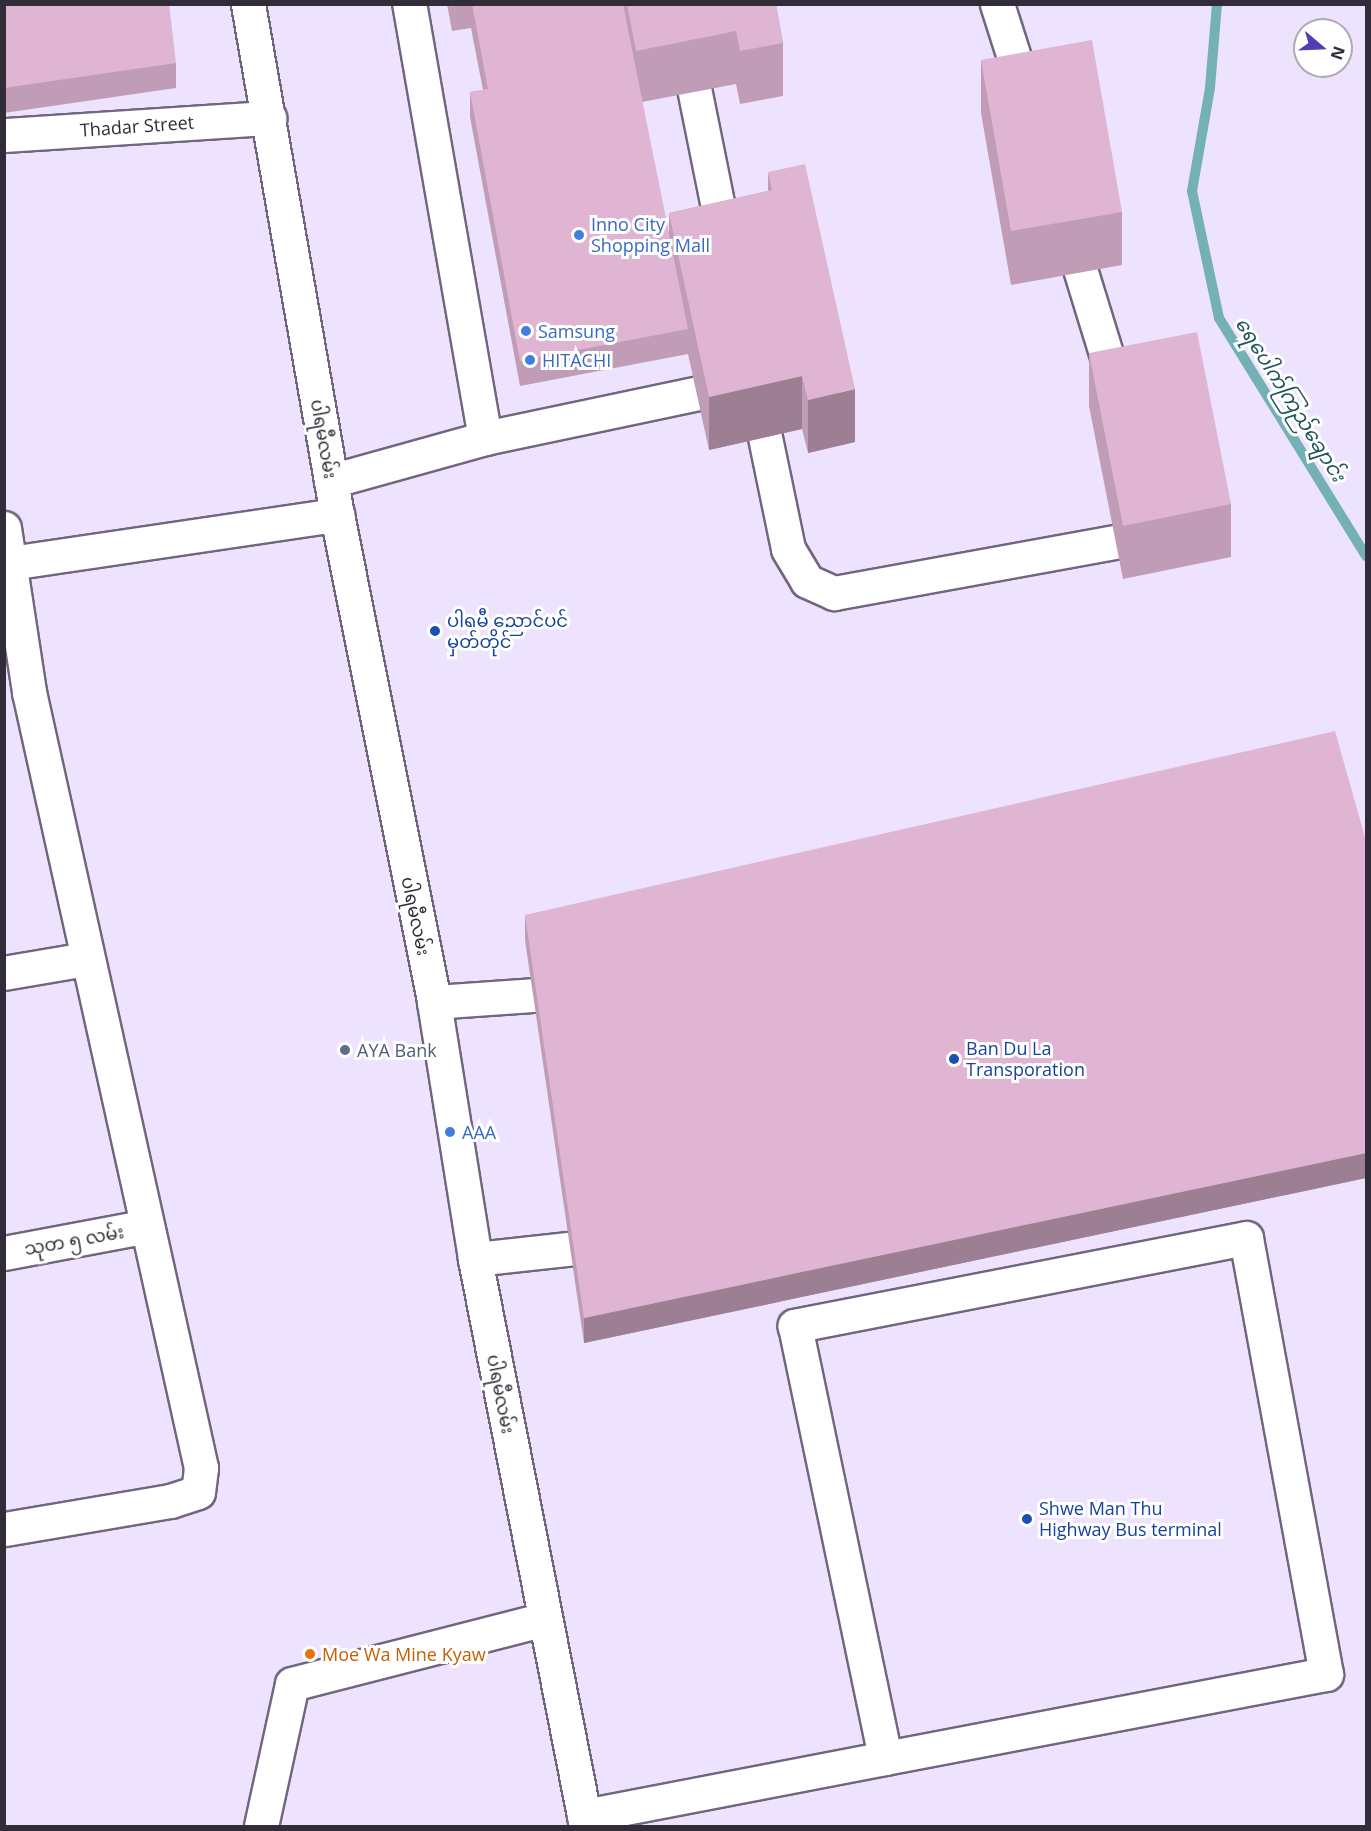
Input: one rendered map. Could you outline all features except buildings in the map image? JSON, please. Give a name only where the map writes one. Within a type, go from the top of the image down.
[{"type":"street","name":"ပါရမီလမ်း","points":[[248,4],[337,515],[434,1002],[475,1259],[585,1821]]},
{"type":"street","points":[[409,4],[485,438]]},
{"type":"street","points":[[677,4],[732,279]]},
{"type":"street","points":[[997,4],[1036,128]]},
{"type":"street","name":"Thadar Street","points":[[4,135],[269,118]]},
{"type":"street","points":[[1057,196],[1127,421]]},
{"type":"street","points":[[746,347],[788,549],[807,582],[834,593],[1162,534],[1152,500]]},
{"type":"street","points":[[331,481],[485,438],[753,382]]},
{"type":"street","points":[[10,563],[337,515]]},
{"type":"street","points":[[4,528],[10,563],[17,694],[86,959],[143,1227],[201,1468],[198,1492],[4,1529]]},
{"type":"street","points":[[4,973],[86,959]]},
{"type":"street","points":[[434,1002],[612,989]]},
{"type":"street","name":"သုတ ၅ လမ်း","points":[[4,1252],[143,1227]]},
{"type":"street","points":[[585,1821],[885,1758],[1326,1674],[1246,1238],[795,1326],[885,1758]]},
{"type":"street","points":[[475,1259],[640,1241]]},
{"type":"street","points":[[261,1827],[292,1684],[545,1619]]},
{"type":"waterway","name":"ရေပေါက်ကြည်ချောင်း","points":[[1217,4],[1210,88],[1192,191],[1219,318],[1366,556]]},
{"type":"place","name":"Inno City Shopping Mall","points":[[579,235]]},
{"type":"place","name":"Samsung","points":[[526,331]]},
{"type":"place","name":"HITACHI","points":[[530,360]]},
{"type":"place","name":"ပါရမီ ညောင်ပင် မှတ်တိုင်","points":[[435,631]]},
{"type":"place","name":"AYA Bank","points":[[345,1050]]},
{"type":"place","name":"Ban Du La Transporation","points":[[954,1059]]},
{"type":"place","name":"AAA","points":[[450,1132]]},
{"type":"place","name":"Shwe Man Thu Highway Bus terminal","points":[[1027,1519]]},
{"type":"place","name":"Moe Wa Mine Kyaw","points":[[310,1654]]}]
